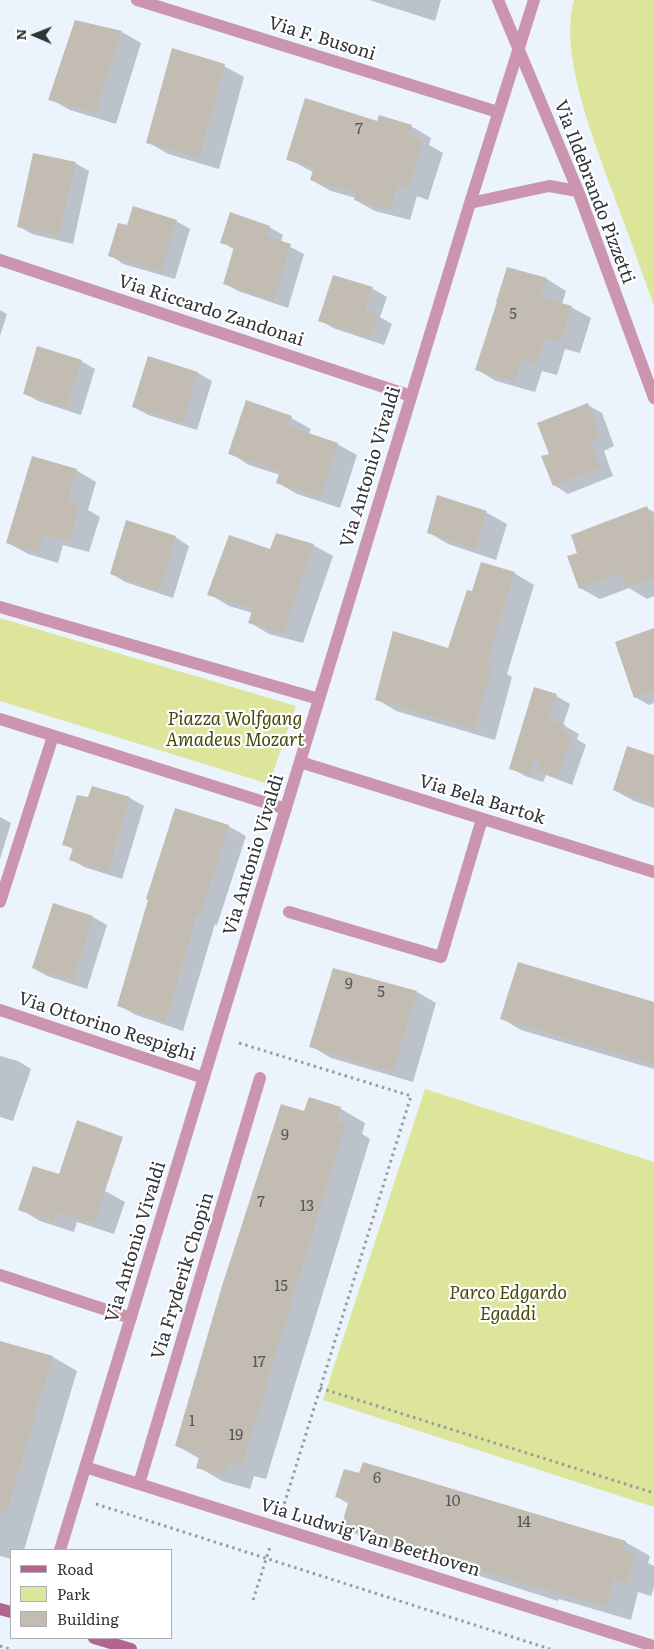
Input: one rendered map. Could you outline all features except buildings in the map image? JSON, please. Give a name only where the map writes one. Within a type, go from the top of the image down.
[{"type":"street","name":"Via F. Busoni","points":[[137,0],[498,112]]},
{"type":"street","name":"Via Ildebrando Pizzetti","points":[[498,0],[578,191],[654,398]]},
{"type":"street","name":"Via Antonio Vivaldi","points":[[60,1549],[470,203],[534,0]]},
{"type":"street","points":[[470,203],[549,186],[578,191]]},
{"type":"street","name":"Via Riccardo Zandonai","points":[[0,260],[411,396]]},
{"type":"street","points":[[0,607],[319,699]]},
{"type":"street","points":[[0,719],[286,809]]},
{"type":"street","points":[[0,902],[53,736]]},
{"type":"street","name":"Via Bela Bartok","points":[[300,762],[654,872]]},
{"type":"street","points":[[290,912],[441,957],[482,819]]},
{"type":"street","name":"Via Ottorino Respighi","points":[[0,1010],[204,1078]]},
{"type":"street","name":"Via Fryderik Chopin","points":[[139,1484],[260,1078]]},
{"type":"street","points":[[0,1275],[131,1318]]},
{"type":"street","name":"Via Ludwig Van Beethoven","points":[[85,1467],[647,1644]]},
{"type":"street","points":[[97,1639],[131,1649]]},
{"type":"path","points":[[239,1042],[411,1096],[253,1600]]},
{"type":"path","points":[[320,1388],[654,1492]]},
{"type":"path","points":[[76,1498],[550,1649]]},
{"type":"path","points":[[0,1646],[10,1649]]},
{"type":"green space","points":[[574,0],[654,0],[654,306],[587,120],[580,95],[571,45],[571,22]]},
{"type":"green space","name":"Piazza Wolfgang Amadeus Mozart","points":[[0,618],[296,706],[269,784],[0,701]]},
{"type":"green space","name":"Parco Edgardo Egaddi","points":[[425,1089],[654,1162],[654,1507],[323,1400]]}]
